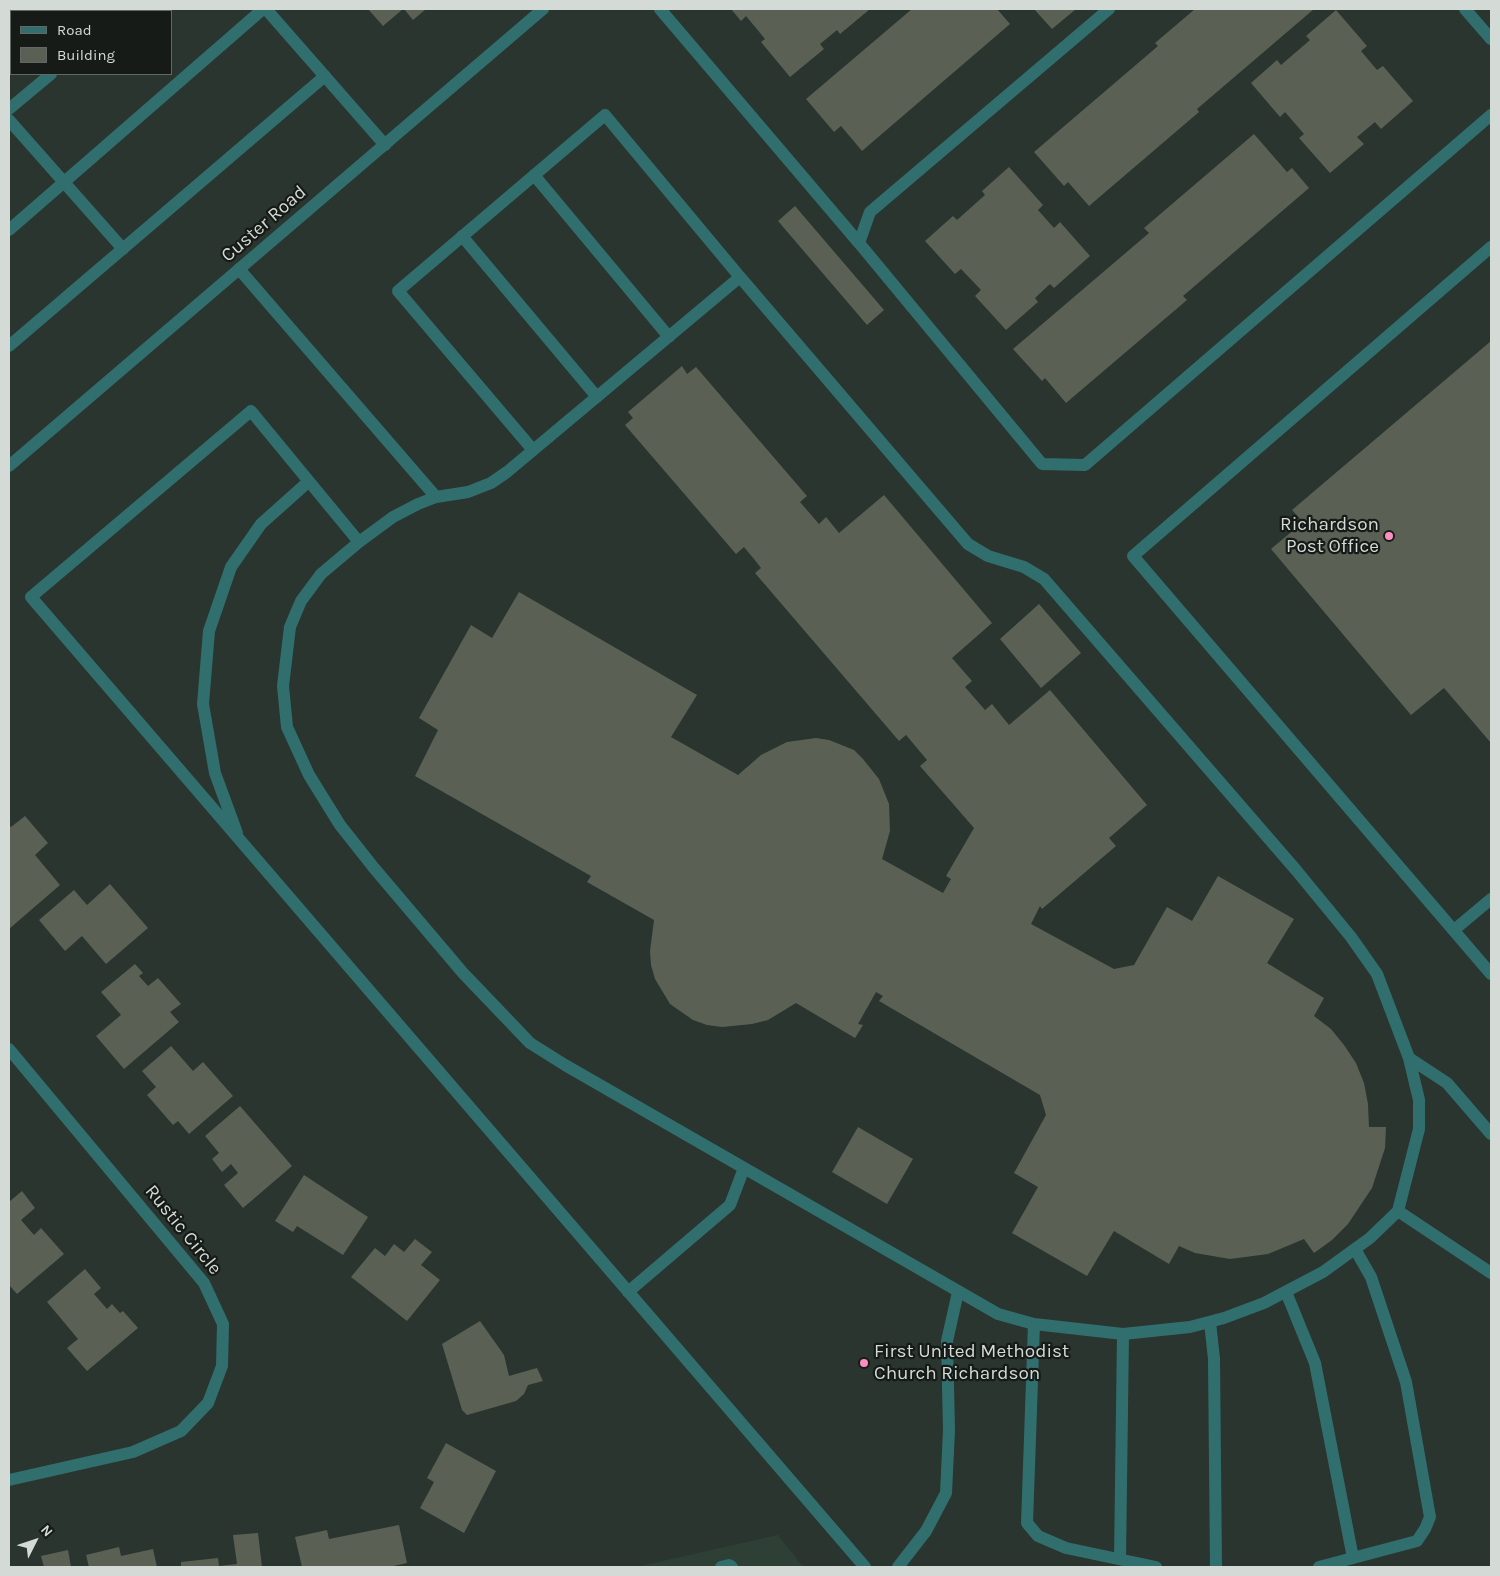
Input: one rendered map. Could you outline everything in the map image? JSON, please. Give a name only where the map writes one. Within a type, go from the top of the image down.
[{"type":"street","points":[[9,230],[265,9],[385,144]]},
{"type":"street","name":"Custer Road","points":[[9,466],[543,9]]},
{"type":"street","points":[[660,9],[859,243],[1042,464],[1085,465],[1491,115]]},
{"type":"street","points":[[859,243],[870,212],[1109,9]]},
{"type":"street","points":[[1465,9],[1491,39]]},
{"type":"street","points":[[9,109],[50,75]]},
{"type":"street","points":[[9,346],[326,76]]},
{"type":"street","points":[[533,450],[398,291],[605,115],[740,277],[968,544],[988,556],[1024,567],[1044,580],[1296,870],[1377,974],[1409,1058],[1419,1100],[1419,1129],[1398,1211],[1380,1229],[1356,1249],[1323,1272],[1286,1292],[1264,1303],[1190,1327],[1123,1334],[1034,1324],[998,1314],[564,1065],[530,1042],[463,973],[340,825],[308,775],[287,727],[283,686],[290,627],[302,602],[321,574],[392,517],[436,497],[468,492],[491,482],[507,472],[740,277]]},
{"type":"street","points":[[9,120],[123,249]]},
{"type":"street","points":[[534,175],[669,336]]},
{"type":"street","points":[[462,236],[597,397]]},
{"type":"street","points":[[1491,247],[1133,556],[1491,974]]},
{"type":"street","points":[[240,269],[436,497]]},
{"type":"street","points":[[359,542],[251,411],[31,597],[864,1567]]},
{"type":"street","points":[[240,841],[215,772],[203,704],[209,631],[231,567],[261,524],[308,482]]},
{"type":"street","points":[[1454,930],[1491,898]]},
{"type":"street","name":"Rustic Circle","points":[[9,1049],[204,1283],[223,1324],[222,1366],[208,1403],[181,1432],[132,1452],[9,1480]]},
{"type":"street","points":[[1409,1058],[1447,1083],[1491,1134]]},
{"type":"street","points":[[628,1292],[730,1205],[744,1168]]},
{"type":"street","points":[[1398,1211],[1491,1273]]},
{"type":"street","points":[[1319,1567],[1417,1541],[1430,1517],[1406,1382],[1371,1277],[1356,1249]]},
{"type":"street","points":[[898,1567],[926,1531],[946,1493],[950,1430],[947,1341],[958,1292]]},
{"type":"street","points":[[1286,1292],[1315,1363],[1353,1558]]},
{"type":"street","points":[[1210,1322],[1214,1359],[1216,1567]]},
{"type":"street","points":[[1034,1324],[1027,1523],[1038,1536],[1066,1548],[1156,1567]]},
{"type":"street","points":[[1120,1560],[1123,1334]]},
{"type":"street","points":[[721,1567],[729,1565],[732,1567]]},
{"type":"shaded area","points":[[778,1535],[803,1567],[636,1567]]},
{"type":"building","points":[[368,9],[403,9],[383,26]]},
{"type":"building","points":[[404,9],[426,9],[413,20]]},
{"type":"building","points":[[731,9],[870,9],[840,34],[837,30],[820,44],[824,49],[790,77],[761,42],[765,39],[746,16],[741,21]]},
{"type":"building","points":[[912,9],[997,9],[1010,24],[862,151],[841,126],[834,132],[806,99]]},
{"type":"building","points":[[1034,9],[1076,9],[1052,29]]},
{"type":"building","points":[[1195,9],[1314,9],[1197,109],[1199,112],[1089,206],[1068,182],[1064,186],[1034,152],[1158,46],[1155,43]]},
{"type":"building","points":[[1336,10],[1367,46],[1361,51],[1377,70],[1383,66],[1413,101],[1381,129],[1375,122],[1357,137],[1364,144],[1330,173],[1299,138],[1304,134],[1285,112],[1280,117],[1251,83],[1277,60],[1281,65],[1310,40],[1306,36]]},
{"type":"building","points":[[1254,134],[1287,172],[1292,168],[1309,188],[1183,296],[1187,300],[1066,403],[1045,378],[1042,381],[1013,349],[1149,233],[1144,228]]},
{"type":"building","points":[[1009,167],[1043,205],[1038,210],[1054,228],[1060,222],[1090,256],[1054,288],[1050,284],[1035,298],[1038,302],[1006,330],[975,296],[981,290],[961,269],[955,274],[925,241],[953,216],[957,220],[985,195],[982,191]]},
{"type":"building","points":[[795,206],[884,310],[867,325],[778,221]]},
{"type":"building","name":"Richardson Post Office","points":[[1491,341],[1491,743],[1444,688],[1411,715],[1271,549],[1303,522],[1292,510]]},
{"type":"building","points":[[682,366],[687,374],[696,367],[807,496],[800,502],[819,524],[826,517],[839,533],[884,495],[992,623],[952,658],[972,681],[965,687],[985,710],[992,704],[1009,725],[1050,690],[1147,805],[1109,838],[1116,846],[1042,909],[1040,906],[1031,924],[1114,969],[1134,965],[1167,907],[1192,921],[1218,876],[1294,919],[1267,963],[1324,998],[1314,1016],[1331,1029],[1356,1063],[1364,1083],[1368,1104],[1369,1127],[1386,1127],[1385,1148],[1372,1188],[1348,1224],[1332,1240],[1314,1253],[1304,1239],[1268,1254],[1230,1259],[1195,1253],[1179,1246],[1169,1264],[1114,1231],[1087,1276],[1012,1233],[1038,1187],[1014,1173],[1046,1115],[1040,1095],[879,1001],[883,996],[876,992],[858,1024],[863,1025],[855,1038],[796,1003],[768,1020],[752,1024],[722,1027],[707,1025],[693,1020],[670,1004],[655,979],[650,951],[654,920],[587,882],[591,876],[415,776],[438,730],[419,718],[471,625],[492,638],[519,592],[697,695],[671,737],[738,775],[761,755],[787,742],[816,738],[829,740],[854,750],[879,779],[889,804],[890,831],[882,859],[943,893],[951,879],[946,876],[974,828],[920,766],[927,760],[906,735],[899,741],[755,573],[761,568],[744,547],[736,554],[625,425],[633,418],[628,412]]},
{"type":"building","points":[[1039,604],[1081,653],[1041,688],[1000,639]]},
{"type":"building","points":[[25,816],[48,843],[35,855],[60,885],[9,929],[9,825],[11,827]]},
{"type":"building","points":[[110,884],[148,928],[106,964],[82,936],[65,951],[39,920],[74,890],[87,905]]},
{"type":"building","points":[[135,964],[143,973],[139,976],[148,986],[158,978],[181,1004],[170,1012],[179,1022],[124,1069],[96,1036],[121,1015],[101,992]]},
{"type":"building","points":[[171,1046],[193,1071],[203,1062],[233,1096],[189,1134],[178,1121],[173,1125],[147,1095],[156,1087],[142,1071]]},
{"type":"building","points":[[240,1106],[292,1166],[243,1208],[224,1185],[238,1173],[231,1164],[222,1172],[212,1159],[219,1153],[205,1136]]},
{"type":"building","points":[[858,1127],[913,1159],[887,1204],[832,1172]]},
{"type":"building","points":[[304,1175],[368,1217],[343,1255],[297,1226],[293,1232],[275,1221]]},
{"type":"building","points":[[22,1191],[35,1208],[21,1220],[34,1235],[41,1228],[64,1254],[17,1294],[9,1285],[9,1202]]},
{"type":"building","points":[[415,1239],[432,1252],[421,1265],[440,1280],[407,1321],[351,1277],[375,1248],[385,1256],[394,1244],[404,1252]]},
{"type":"building","points":[[85,1269],[101,1288],[94,1294],[107,1309],[112,1304],[120,1313],[123,1311],[138,1328],[87,1371],[67,1348],[78,1339],[47,1302]]},
{"type":"building","points":[[480,1321],[504,1355],[509,1376],[537,1368],[543,1381],[528,1385],[524,1394],[516,1401],[467,1415],[462,1410],[442,1344]]},
{"type":"building","points":[[446,1443],[496,1471],[464,1533],[420,1508],[434,1482],[427,1478]]},
{"type":"building","points":[[399,1525],[407,1563],[389,1567],[302,1567],[295,1537],[327,1530],[329,1539]]},
{"type":"building","points":[[258,1533],[262,1567],[181,1567],[181,1562],[218,1558],[219,1566],[237,1564],[233,1535]]},
{"type":"building","points":[[119,1547],[121,1556],[153,1549],[157,1567],[89,1567],[86,1555]]},
{"type":"building","points":[[68,1550],[71,1567],[44,1567],[41,1556]]},
{"type":"place","name":"Richardson Post Office","points":[[1389,536]]},
{"type":"place","name":"First United Methodist Church Richardson","points":[[864,1363]]}]
